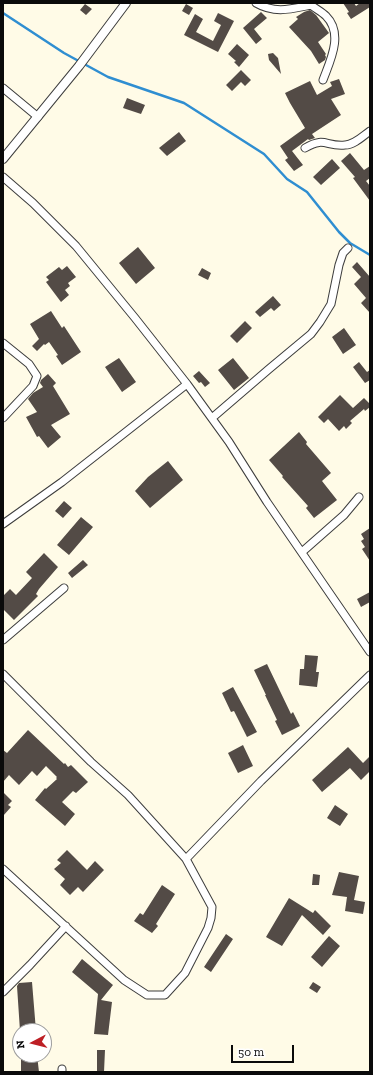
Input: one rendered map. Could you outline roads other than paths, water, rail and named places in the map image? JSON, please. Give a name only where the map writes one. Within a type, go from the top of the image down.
[{"type":"street","points":[[3,160],[79,66],[126,3]]},
{"type":"street","points":[[256,3],[265,8],[280,10],[311,5],[327,17],[335,32],[335,46],[323,80]]},
{"type":"street","points":[[3,88],[38,117]]},
{"type":"street","points":[[305,148],[315,142],[339,145],[349,144],[370,131]]},
{"type":"street","points":[[3,177],[33,203],[76,246],[135,318],[186,384],[212,418],[370,652]]},
{"type":"street","points":[[212,418],[311,334],[331,304],[338,265],[343,253],[348,248]]},
{"type":"street","points":[[3,343],[29,364],[37,376],[33,386],[3,418]]},
{"type":"street","points":[[3,524],[62,482],[186,384]]},
{"type":"street","points":[[302,552],[344,515],[359,497]]},
{"type":"street","points":[[3,640],[64,588]]},
{"type":"street","points":[[3,674],[91,762],[128,796],[186,859],[212,907],[211,918],[208,928],[185,973],[165,995],[147,995],[124,980],[3,869]]},
{"type":"street","points":[[186,859],[261,780],[370,675]]},
{"type":"street","points":[[3,992],[66,926]]},
{"type":"waterway","points":[[3,13],[64,53],[108,77],[184,103],[264,154],[287,179],[307,192],[339,232],[350,243],[370,255]]}]
